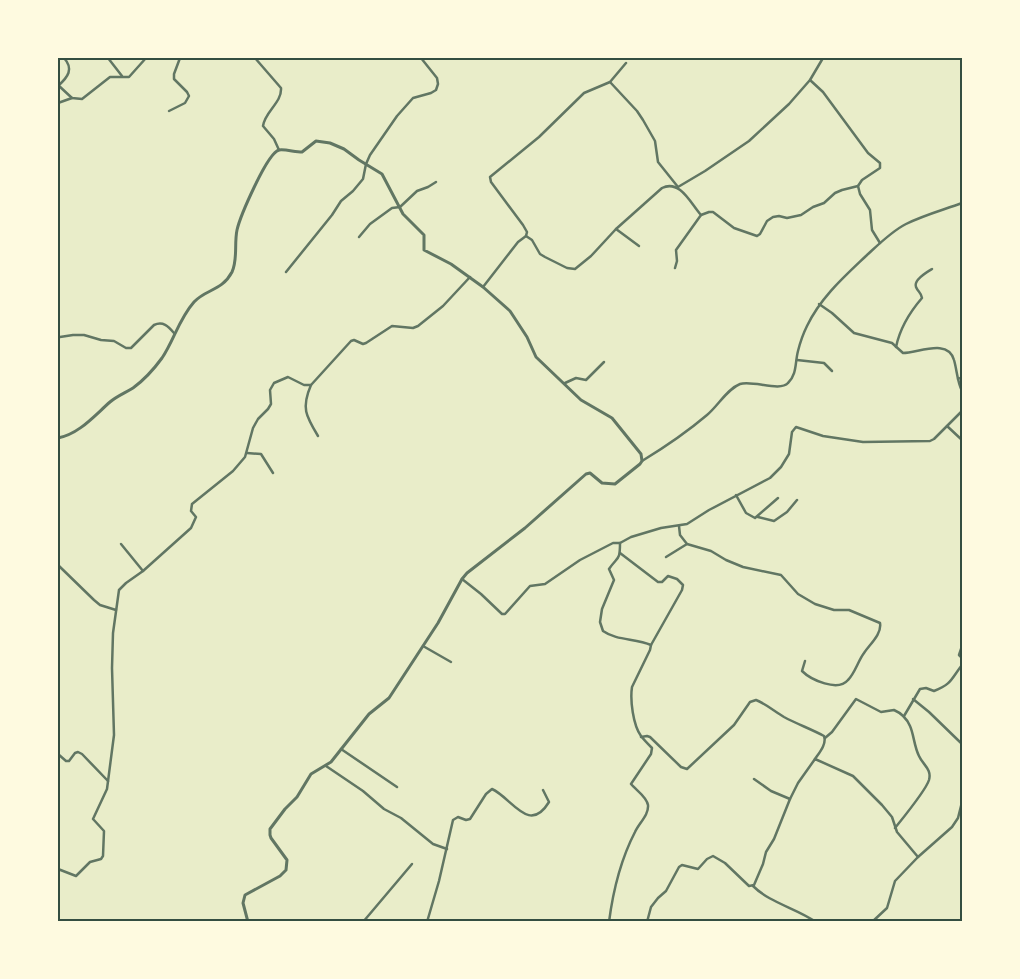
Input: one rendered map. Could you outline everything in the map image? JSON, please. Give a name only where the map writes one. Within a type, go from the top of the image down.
[{"type":"street","points":[[64,58],[68,62],[70,69],[66,78],[58,85],[72,98]]},
{"type":"street","points":[[108,58],[123,78]]},
{"type":"street","points":[[58,103],[72,98],[82,99],[110,77],[127,78],[131,76],[146,58]]},
{"type":"street","points":[[169,111],[185,103],[189,96],[174,79],[180,58]]},
{"type":"street","points":[[255,58],[281,88],[280,96],[265,117],[263,126],[274,139],[279,150]]},
{"type":"street","points":[[286,272],[332,216],[341,201],[363,179],[370,154],[407,104],[417,96],[436,90],[437,78],[421,58]]},
{"type":"street","points":[[526,236],[532,240],[540,254],[571,269],[581,265],[616,229],[662,188],[670,185],[678,187],[750,141],[789,104],[810,80],[823,58]]},
{"type":"street","points":[[526,236],[526,229],[491,182],[490,176],[539,137],[584,94],[610,82],[626,64]]},
{"type":"street","points":[[674,268],[677,261],[676,250],[701,215],[712,212],[734,228],[757,236],[767,221],[773,217],[787,218],[801,215],[813,207],[824,203],[835,193],[858,186],[862,180],[880,168],[880,163],[868,154],[823,92],[810,80]]},
{"type":"street","points":[[610,82],[644,120],[655,141],[658,162],[701,215]]},
{"type":"street","points":[[58,438],[70,434],[81,427],[116,397],[139,383],[161,359],[182,318],[197,299],[219,288],[229,277],[234,265],[239,222],[258,179],[272,155],[279,150],[302,152],[313,142],[320,141],[344,149],[382,174],[408,220],[424,236],[424,250],[451,264],[483,286],[514,317],[536,357],[581,400],[612,418],[641,454],[642,461]]},
{"type":"street","points":[[360,237],[370,224],[394,207],[400,207],[417,191],[428,188],[436,182]]},
{"type":"street","points":[[858,186],[860,194],[870,210],[872,230],[880,243]]},
{"type":"street","points":[[248,922],[243,903],[245,896],[280,876],[288,865],[285,855],[271,838],[270,829],[297,797],[311,774],[326,766],[369,714],[389,698],[417,658],[462,578],[525,528],[586,474],[590,473],[602,483],[615,484],[642,461],[670,443],[708,414],[737,386],[753,383],[778,386],[788,384],[794,375],[796,360],[807,326],[819,304],[833,287],[880,243],[904,225],[962,203]]},
{"type":"street","points":[[616,229],[639,246]]},
{"type":"street","points":[[483,286],[518,242],[526,236]]},
{"type":"street","points":[[896,347],[907,318],[922,298],[922,294],[916,284],[918,280],[932,269]]},
{"type":"street","points":[[318,436],[309,421],[304,402],[311,385],[351,341],[366,343],[392,326],[413,328],[418,326],[443,306],[470,277]]},
{"type":"street","points":[[819,304],[854,333],[888,341],[903,353],[934,348],[946,350],[954,358],[962,391]]},
{"type":"street","points":[[60,337],[73,334],[84,335],[101,340],[114,340],[126,348],[131,348],[158,323],[167,325],[174,333]]},
{"type":"street","points":[[796,360],[824,363],[832,371]]},
{"type":"street","points":[[565,383],[576,378],[586,380],[604,362]]},
{"type":"street","points":[[58,869],[76,876],[90,862],[103,857],[104,831],[93,819],[108,781],[114,735],[112,668],[116,600],[122,586],[143,571],[194,525],[196,517],[191,511],[192,504],[241,463],[247,453],[252,428],[271,404],[270,390],[272,386],[288,377],[304,385],[311,385]]},
{"type":"street","points":[[958,379],[962,377]]},
{"type":"street","points":[[462,578],[498,612],[505,614],[530,586],[545,584],[580,560],[612,543],[620,543],[631,537],[661,528],[687,524],[763,482],[778,470],[790,452],[792,432],[796,427],[844,440],[878,442],[930,441],[962,411]]},
{"type":"street","points":[[947,426],[962,440]]},
{"type":"street","points":[[247,453],[261,454],[273,473]]},
{"type":"street","points":[[736,496],[748,516],[774,522],[787,512],[797,500]]},
{"type":"street","points":[[758,517],[778,498]]},
{"type":"street","points":[[679,526],[680,535],[686,544],[711,551],[743,567],[781,575],[798,594],[809,601],[834,610],[849,610],[880,623],[878,634],[844,684],[826,684],[807,675],[802,671],[805,661]]},
{"type":"street","points":[[620,543],[619,559],[609,569],[613,583],[602,609],[601,627],[606,633],[651,645]]},
{"type":"street","points":[[120,544],[143,571]]},
{"type":"street","points":[[666,556],[686,544]]},
{"type":"street","points":[[609,922],[612,901],[622,864],[635,832],[646,815],[648,807],[647,801],[631,784],[652,750],[641,737],[632,710],[632,687],[651,645],[683,585],[677,579],[670,576],[658,582],[620,553]]},
{"type":"street","points":[[58,565],[100,605],[116,610]]},
{"type":"street","points":[[423,646],[451,662]]},
{"type":"street","points":[[962,646],[959,655],[962,658]]},
{"type":"street","points":[[903,716],[922,688],[934,691],[950,683],[962,665]]},
{"type":"street","points":[[753,886],[766,852],[774,840],[798,783],[824,745],[825,738],[832,732],[856,699],[881,712],[894,710],[903,716],[910,726],[918,755],[928,768],[930,774],[926,787],[895,828]]},
{"type":"street","points":[[913,699],[962,744]]},
{"type":"street","points":[[641,737],[650,737],[681,767],[687,769],[734,725],[750,702],[756,700],[825,738]]},
{"type":"street","points":[[341,749],[397,787]]},
{"type":"street","points":[[58,754],[66,761],[69,761],[75,753],[82,754],[108,781]]},
{"type":"street","points":[[815,759],[853,776],[892,817],[895,828],[918,856]]},
{"type":"street","points":[[326,766],[363,791],[384,809],[401,818],[432,844],[446,848]]},
{"type":"street","points":[[754,779],[771,791],[790,799]]},
{"type":"street","points":[[428,921],[453,820],[458,817],[466,820],[470,819],[491,789],[495,790],[521,812],[530,816],[537,815],[549,802],[543,790]]},
{"type":"street","points":[[872,922],[887,908],[896,881],[918,856],[952,827],[958,818],[962,802]]},
{"type":"street","points":[[647,922],[654,903],[666,891],[679,867],[682,865],[698,869],[707,859],[713,856],[725,863],[749,886],[753,886],[771,899],[803,913],[816,922]]},
{"type":"street","points":[[363,922],[412,864]]}]
